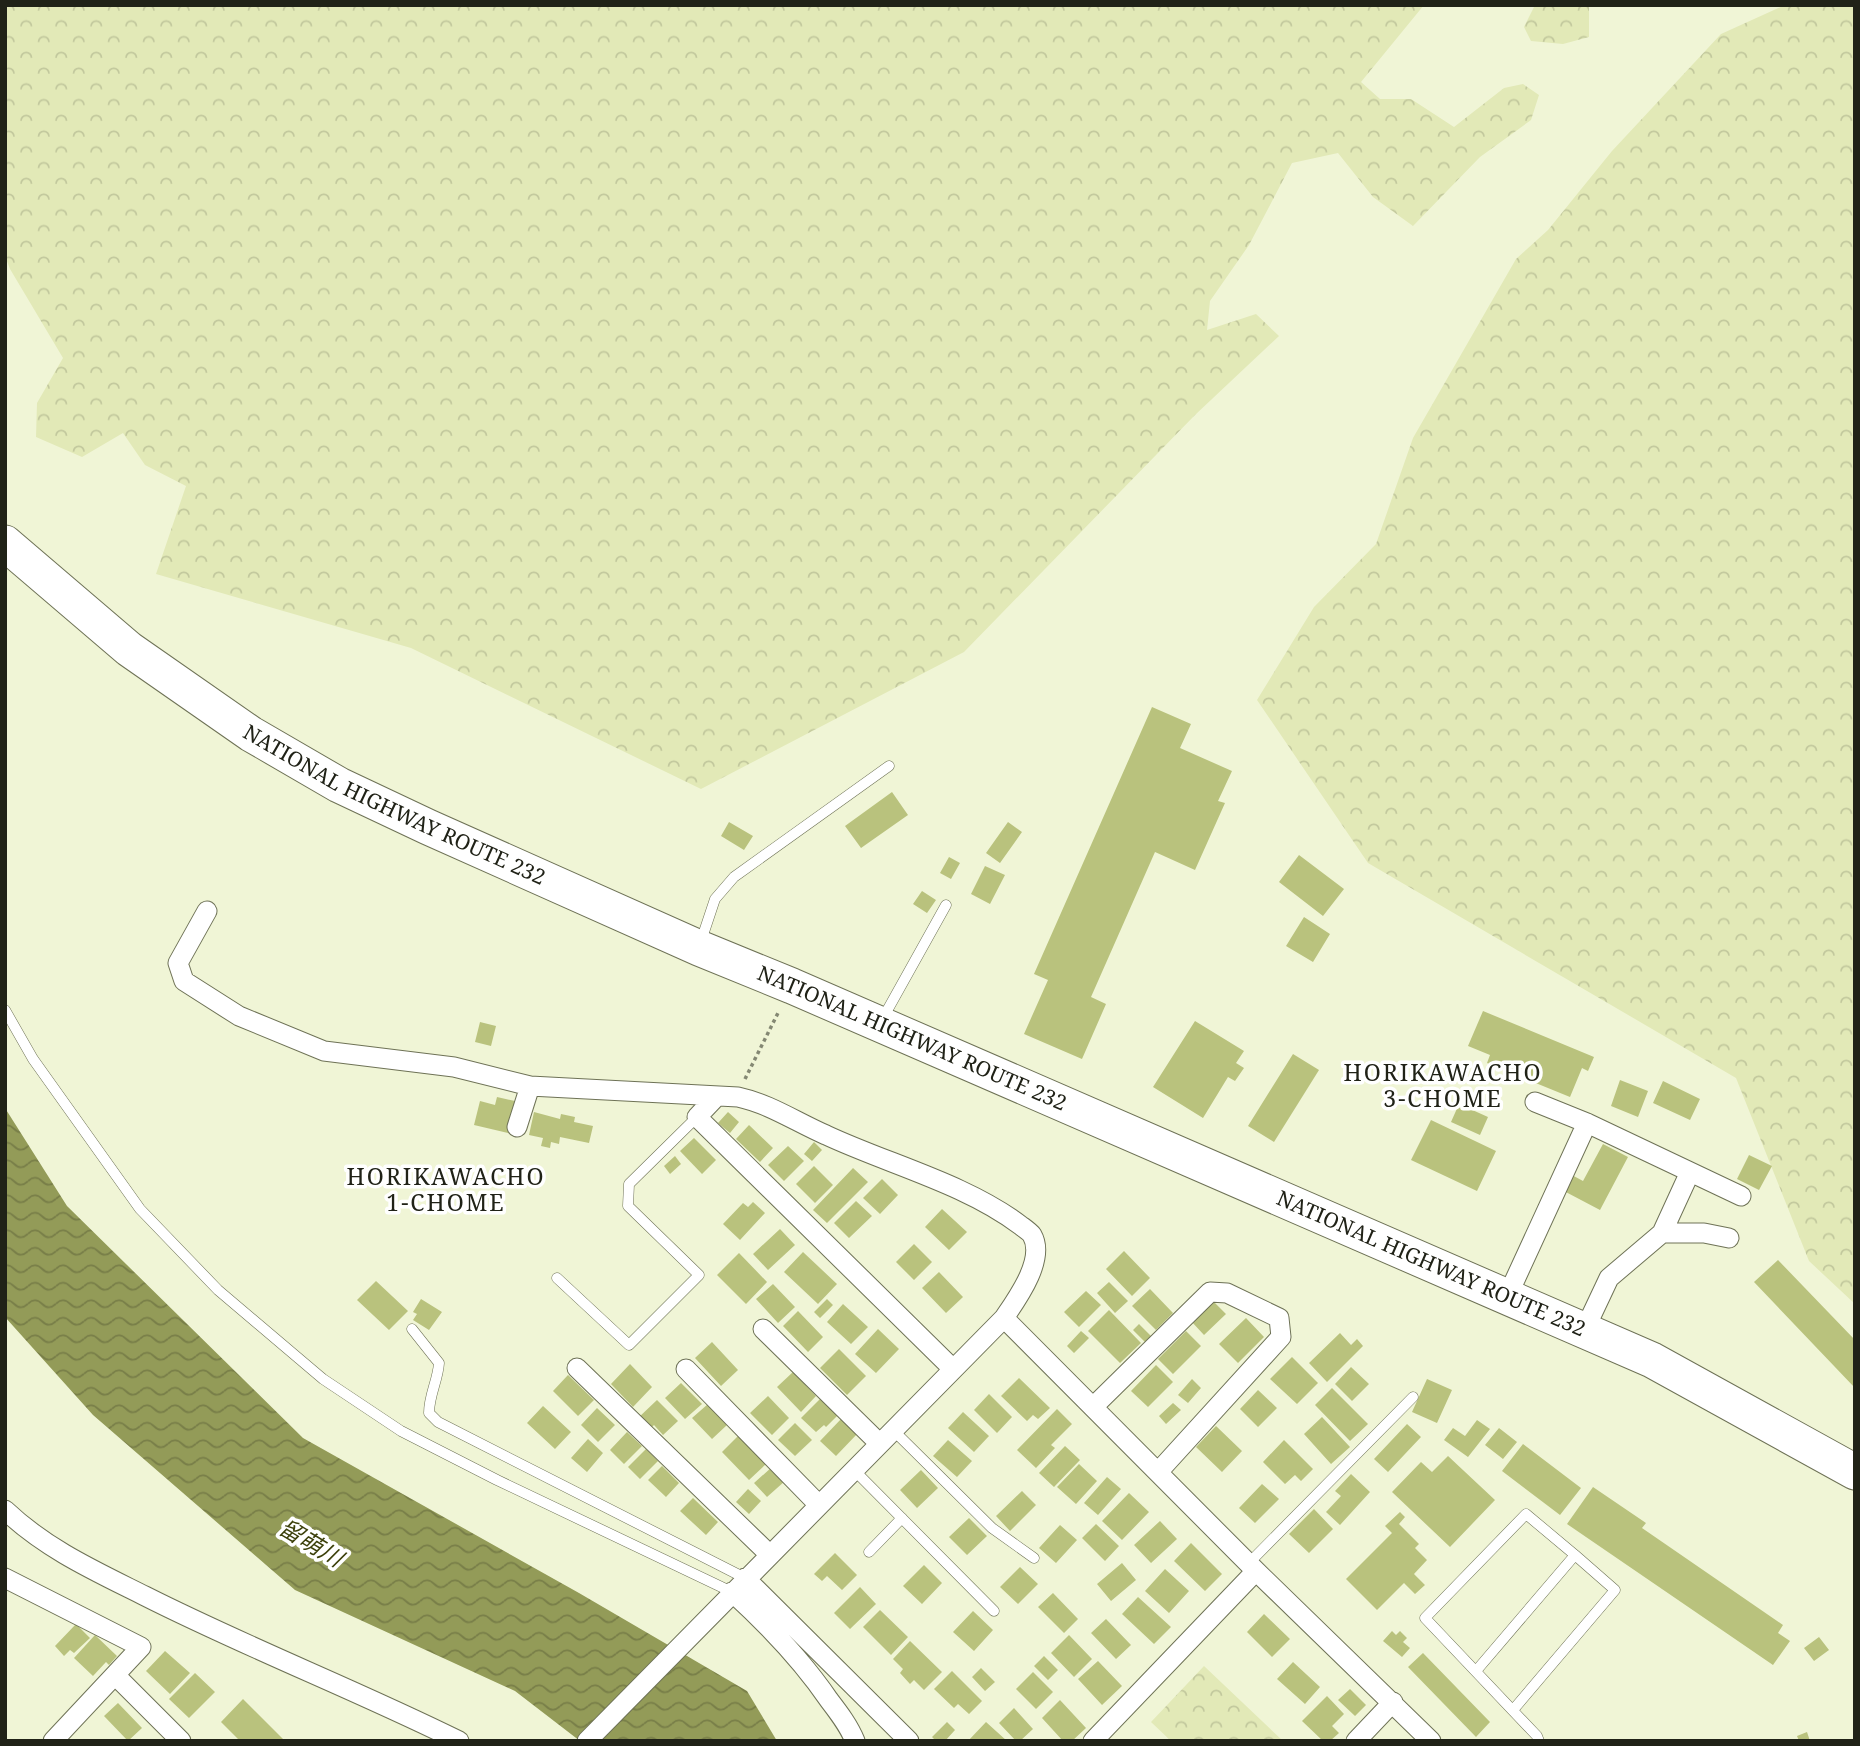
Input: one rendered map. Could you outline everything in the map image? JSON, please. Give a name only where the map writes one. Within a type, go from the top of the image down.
[{"type":"highway","name":"NATIONAL HIGHWAY ROUTE 232","points":[[13,555],[129,649],[251,734],[328,778],[428,827],[698,948],[792,986],[1652,1360],[1855,1472]]},
{"type":"street","points":[[207,911],[178,963],[184,981],[239,1016],[324,1051],[454,1066],[530,1086],[738,1097],[760,1102],[825,1135],[962,1192],[1003,1212],[1032,1234],[1036,1249],[1028,1282],[1004,1318],[587,1741]]},
{"type":"street","points":[[517,1127],[530,1086]]},
{"type":"street","points":[[716,1097],[697,1116],[953,1369]]},
{"type":"street","points":[[1535,1102],[1587,1123],[1741,1196]]},
{"type":"street","points":[[1507,1297],[1587,1123]]},
{"type":"street","points":[[1584,1331],[1609,1278],[1662,1233],[1690,1172]]},
{"type":"street","points":[[1662,1233],[1704,1233],[1729,1238]]},
{"type":"street","points":[[1093,1406],[1210,1292],[1227,1293],[1279,1318],[1281,1337],[1158,1471]]},
{"type":"street","points":[[1004,1318],[1252,1567],[1431,1741]]},
{"type":"street","points":[[763,1329],[886,1436]]},
{"type":"street","points":[[577,1368],[769,1554]]},
{"type":"street","points":[[686,1370],[818,1504]]},
{"type":"street","points":[[5,1510],[61,1554],[203,1625],[397,1710],[459,1741]]},
{"type":"street","points":[[1093,1741],[1252,1567]]},
{"type":"street","points":[[7,1582],[141,1647],[53,1741]]},
{"type":"street","points":[[734,1589],[803,1663],[850,1728],[855,1741]]},
{"type":"street","points":[[734,1589],[909,1741]]},
{"type":"street","points":[[115,1675],[181,1741]]},
{"type":"street","points":[[1356,1741],[1393,1702]]},
{"type":"lane","points":[[698,948],[715,899],[734,877],[889,766]]},
{"type":"lane","points":[[879,1025],[946,905]]},
{"type":"lane","points":[[5,1010],[33,1059],[140,1209],[218,1290],[323,1378],[413,1437],[497,1480],[734,1589]]},
{"type":"lane","points":[[558,1278],[629,1345],[699,1275],[628,1206],[629,1184],[697,1116]]},
{"type":"lane","points":[[412,1329],[439,1363],[438,1377],[429,1402],[429,1413],[438,1422],[734,1589]]},
{"type":"lane","points":[[1252,1567],[1413,1397]]},
{"type":"lane","points":[[886,1436],[992,1528],[1034,1558]]},
{"type":"lane","points":[[853,1469],[994,1611]]},
{"type":"lane","points":[[1513,1710],[1615,1590],[1526,1514],[1425,1618],[1539,1741]]},
{"type":"lane","points":[[869,1552],[902,1518]]},
{"type":"lane","points":[[1476,1671],[1575,1555]]},
{"type":"path","points":[[738,1097],[751,1063],[792,986]]},
{"type":"green space","points":[[5,5],[1424,5],[1361,82],[1380,99],[1411,99],[1454,127],[1504,88],[1523,84],[1539,95],[1531,120],[1480,157],[1413,226],[1373,197],[1338,153],[1292,163],[1249,245],[1210,301],[1207,330],[1256,314],[1279,336],[1195,415],[964,652],[701,789],[411,648],[156,574],[186,486],[145,465],[123,433],[82,457],[36,437],[37,403],[63,358],[5,256]]},
{"type":"green space","points":[[1535,5],[1589,5],[1589,37],[1563,44],[1531,41],[1524,27]]},
{"type":"green space","points":[[1785,5],[1855,5],[1855,1304],[1809,1261],[1736,1078],[1368,863],[1257,700],[1314,607],[1376,544],[1413,438],[1516,259],[1548,230],[1612,151],[1721,34]]},
{"type":"green space","points":[[1204,1666],[1283,1741],[1171,1741],[1151,1722]]},
{"type":"water","name":"留萌川","points":[[5,1108],[67,1206],[303,1438],[747,1691],[777,1741],[580,1741],[515,1691],[295,1590],[93,1415],[5,1317]]},
{"type":"building","points":[[1152,707],[1191,724],[1180,748],[1232,771],[1218,801],[1225,803],[1195,870],[1155,852],[1091,997],[1106,1004],[1082,1059],[1024,1034],[1048,980],[1034,974]]},
{"type":"building","points":[[892,792],[908,815],[861,848],[845,826]]},
{"type":"building","points":[[729,822],[753,836],[744,850],[721,836]]},
{"type":"building","points":[[1008,822],[1022,832],[1000,863],[986,853]]},
{"type":"building","points":[[1299,855],[1344,889],[1323,916],[1279,882]]},
{"type":"building","points":[[949,857],[960,863],[951,879],[940,873]]},
{"type":"building","points":[[985,866],[1005,875],[990,904],[971,894]]},
{"type":"building","points":[[922,891],[936,900],[927,913],[913,904]]},
{"type":"building","points":[[1304,917],[1330,934],[1313,962],[1286,946]]},
{"type":"building","points":[[1483,1011],[1594,1057],[1588,1071],[1582,1068],[1570,1097],[1487,1063],[1490,1055],[1468,1046]]},
{"type":"building","points":[[1195,1021],[1244,1051],[1236,1063],[1244,1068],[1235,1081],[1228,1077],[1203,1118],[1153,1087]]},
{"type":"building","points":[[480,1022],[496,1026],[491,1046],[475,1042]]},
{"type":"building","points":[[1293,1054],[1319,1070],[1274,1142],[1248,1126]]},
{"type":"building","points":[[1620,1080],[1648,1091],[1638,1117],[1611,1106]]},
{"type":"building","points":[[1663,1081],[1700,1099],[1690,1120],[1653,1103]]},
{"type":"building","points":[[497,1097],[515,1101],[508,1133],[474,1125],[480,1101],[495,1105]]},
{"type":"building","points":[[1459,1104],[1488,1117],[1480,1135],[1451,1122]]},
{"type":"building","points":[[534,1112],[560,1119],[561,1114],[575,1117],[574,1122],[593,1126],[589,1143],[560,1137],[559,1144],[551,1142],[550,1148],[541,1146],[543,1138],[529,1135]]},
{"type":"building","points":[[728,1112],[739,1122],[730,1133],[718,1123]]},
{"type":"building","points":[[1431,1120],[1496,1151],[1477,1191],[1411,1160]]},
{"type":"building","points":[[749,1125],[773,1148],[760,1162],[736,1139]]},
{"type":"building","points":[[694,1138],[716,1160],[702,1174],[680,1151]]},
{"type":"building","points":[[814,1142],[822,1150],[812,1161],[804,1154]]},
{"type":"building","points":[[1603,1144],[1628,1157],[1600,1210],[1562,1190],[1570,1174],[1583,1181]]},
{"type":"building","points":[[788,1146],[804,1161],[784,1181],[768,1165]]},
{"type":"building","points":[[1749,1155],[1772,1166],[1759,1190],[1737,1179]]},
{"type":"building","points":[[675,1156],[681,1164],[670,1174],[664,1166]]},
{"type":"building","points":[[814,1166],[833,1185],[815,1203],[796,1184]]},
{"type":"building","points":[[853,1168],[868,1182],[827,1223],[813,1210]]},
{"type":"building","points":[[882,1179],[898,1195],[880,1214],[863,1198]]},
{"type":"building","points":[[856,1201],[872,1216],[849,1238],[834,1223]]},
{"type":"building","points":[[753,1202],[765,1213],[740,1240],[723,1224],[743,1203],[748,1207]]},
{"type":"building","points":[[942,1209],[967,1232],[949,1250],[925,1227]]},
{"type":"building","points":[[780,1229],[795,1245],[768,1270],[753,1254]]},
{"type":"building","points":[[914,1244],[932,1262],[914,1280],[896,1262]]},
{"type":"building","points":[[1124,1251],[1150,1278],[1132,1296],[1106,1269]]},
{"type":"building","points":[[803,1252],[837,1284],[818,1304],[784,1272]]},
{"type":"building","points":[[739,1253],[767,1282],[746,1304],[717,1275]]},
{"type":"building","points":[[1778,1260],[1855,1340],[1855,1388],[1754,1282]]},
{"type":"building","points":[[939,1272],[963,1297],[946,1313],[922,1288]]},
{"type":"building","points":[[376,1281],[408,1311],[389,1330],[357,1300]]},
{"type":"building","points":[[1109,1282],[1128,1301],[1115,1313],[1097,1293]]},
{"type":"building","points":[[773,1284],[795,1307],[778,1323],[756,1299]]},
{"type":"building","points":[[1150,1289],[1173,1313],[1156,1330],[1132,1306]]},
{"type":"building","points":[[1086,1291],[1101,1305],[1079,1327],[1064,1312]]},
{"type":"building","points":[[421,1299],[442,1312],[429,1330],[413,1320],[417,1314],[413,1312]]},
{"type":"building","points":[[827,1299],[833,1305],[820,1318],[814,1312]]},
{"type":"building","points":[[1213,1301],[1226,1314],[1204,1335],[1191,1321]]},
{"type":"building","points":[[843,1304],[868,1327],[851,1344],[827,1322]]},
{"type":"building","points":[[1109,1310],[1141,1343],[1120,1363],[1088,1331]]},
{"type":"building","points":[[798,1311],[823,1337],[808,1352],[783,1326]]},
{"type":"building","points":[[1246,1318],[1264,1337],[1238,1363],[1219,1344]]},
{"type":"building","points":[[1139,1324],[1151,1336],[1145,1342],[1133,1330]]},
{"type":"building","points":[[878,1329],[899,1349],[876,1373],[855,1354]]},
{"type":"building","points":[[1081,1331],[1089,1338],[1074,1353],[1067,1346]]},
{"type":"building","points":[[1186,1331],[1201,1346],[1173,1374],[1158,1359]]},
{"type":"building","points":[[1340,1333],[1351,1345],[1357,1339],[1363,1346],[1327,1382],[1309,1363]]},
{"type":"building","points":[[712,1342],[738,1370],[721,1386],[695,1358]]},
{"type":"building","points":[[839,1349],[866,1376],[847,1395],[820,1368]]},
{"type":"building","points":[[1292,1357],[1318,1383],[1297,1404],[1270,1379]]},
{"type":"building","points":[[630,1364],[652,1387],[633,1407],[611,1384]]},
{"type":"building","points":[[1156,1365],[1173,1382],[1148,1407],[1131,1391]]},
{"type":"building","points":[[1351,1367],[1369,1384],[1352,1401],[1335,1384]]},
{"type":"building","points":[[793,1372],[816,1396],[801,1412],[777,1387]]},
{"type":"building","points":[[568,1375],[594,1400],[578,1416],[553,1391]]},
{"type":"building","points":[[1019,1378],[1050,1408],[1038,1419],[1033,1415],[1027,1421],[1001,1396]]},
{"type":"building","points":[[1192,1379],[1201,1388],[1188,1403],[1178,1395]]},
{"type":"building","points":[[1427,1379],[1452,1390],[1437,1423],[1412,1412]]},
{"type":"building","points":[[681,1383],[702,1404],[685,1419],[665,1398]]},
{"type":"building","points":[[1332,1388],[1368,1424],[1350,1441],[1315,1405]]},
{"type":"building","points":[[1258,1390],[1277,1408],[1258,1427],[1240,1409]]},
{"type":"building","points":[[989,1394],[1012,1417],[997,1433],[974,1410]]},
{"type":"building","points":[[768,1396],[789,1418],[772,1435],[750,1413]]},
{"type":"building","points":[[821,1398],[838,1415],[826,1427],[824,1425],[816,1432],[801,1418]]},
{"type":"building","points":[[657,1400],[678,1421],[663,1435],[654,1425],[648,1431],[637,1419]]},
{"type":"building","points":[[1173,1403],[1181,1410],[1166,1424],[1159,1416]]},
{"type":"building","points":[[708,1404],[727,1425],[712,1439],[692,1418]]},
{"type":"building","points":[[543,1406],[571,1432],[555,1449],[527,1423]]},
{"type":"building","points":[[597,1408],[615,1425],[598,1442],[581,1425]]},
{"type":"building","points":[[1057,1409],[1072,1424],[1051,1445],[1055,1448],[1036,1468],[1017,1450]]},
{"type":"building","points":[[963,1412],[989,1436],[974,1452],[948,1428]]},
{"type":"building","points":[[1322,1417],[1350,1447],[1331,1464],[1304,1434]]},
{"type":"building","points":[[842,1418],[858,1433],[836,1456],[820,1441]]},
{"type":"building","points":[[1477,1420],[1490,1429],[1468,1457],[1444,1440],[1453,1428],[1465,1436]]},
{"type":"building","points":[[795,1423],[812,1440],[795,1456],[778,1440]]},
{"type":"building","points":[[1407,1424],[1421,1437],[1388,1472],[1374,1459]]},
{"type":"building","points":[[1216,1426],[1242,1451],[1222,1472],[1196,1447]]},
{"type":"building","points":[[1499,1428],[1517,1442],[1503,1459],[1485,1445]]},
{"type":"building","points":[[627,1432],[642,1446],[624,1464],[610,1450]]},
{"type":"building","points":[[738,1436],[766,1464],[749,1480],[722,1452]]},
{"type":"building","points":[[588,1439],[603,1453],[587,1472],[571,1458]]},
{"type":"building","points":[[948,1440],[972,1461],[957,1477],[933,1456]]},
{"type":"building","points":[[1284,1440],[1313,1469],[1301,1481],[1295,1475],[1285,1484],[1263,1462]]},
{"type":"building","points":[[1523,1444],[1581,1488],[1560,1515],[1502,1471]]},
{"type":"building","points":[[1065,1446],[1080,1460],[1054,1487],[1039,1473]]},
{"type":"building","points":[[646,1449],[658,1461],[640,1479],[628,1467]]},
{"type":"building","points":[[1448,1456],[1495,1500],[1450,1547],[1392,1492],[1421,1462],[1432,1472]]},
{"type":"building","points":[[1079,1464],[1097,1481],[1076,1504],[1057,1487]]},
{"type":"building","points":[[662,1466],[679,1483],[666,1497],[648,1480]]},
{"type":"building","points":[[772,1467],[785,1481],[767,1497],[754,1483]]},
{"type":"building","points":[[921,1470],[938,1488],[917,1508],[900,1490]]},
{"type":"building","points":[[1351,1474],[1370,1492],[1340,1525],[1326,1512],[1341,1496],[1335,1491]]},
{"type":"building","points":[[1107,1477],[1121,1489],[1098,1515],[1084,1503]]},
{"type":"building","points":[[1262,1484],[1279,1499],[1255,1523],[1239,1508]]},
{"type":"building","points":[[1593,1487],[1646,1523],[1642,1528],[1783,1625],[1778,1633],[1790,1641],[1773,1665],[1567,1524]]},
{"type":"building","points":[[748,1489],[761,1501],[749,1514],[736,1502]]},
{"type":"building","points":[[1022,1491],[1036,1505],[1010,1531],[996,1516]]},
{"type":"building","points":[[1129,1493],[1149,1512],[1122,1540],[1102,1521]]},
{"type":"building","points":[[693,1498],[718,1522],[706,1535],[680,1511]]},
{"type":"building","points":[[1314,1509],[1333,1529],[1309,1553],[1289,1534]]},
{"type":"building","points":[[1400,1512],[1405,1517],[1399,1524],[1419,1544],[1415,1548],[1427,1560],[1414,1574],[1425,1585],[1415,1594],[1404,1583],[1377,1610],[1346,1579],[1392,1533],[1385,1526]]},
{"type":"building","points":[[969,1518],[987,1536],[967,1555],[949,1537]]},
{"type":"building","points":[[1160,1521],[1177,1539],[1151,1563],[1134,1545]]},
{"type":"building","points":[[1096,1524],[1119,1546],[1105,1561],[1082,1538]]},
{"type":"building","points":[[1060,1525],[1077,1540],[1056,1563],[1039,1548]]},
{"type":"building","points":[[1191,1543],[1222,1574],[1205,1591],[1174,1561]]},
{"type":"building","points":[[835,1553],[857,1575],[842,1590],[827,1576],[822,1581],[814,1574]]},
{"type":"building","points":[[1122,1563],[1136,1580],[1111,1601],[1097,1584]]},
{"type":"building","points":[[924,1565],[942,1583],[922,1604],[903,1586]]},
{"type":"building","points":[[1020,1567],[1038,1584],[1018,1604],[1000,1587]]},
{"type":"building","points":[[1165,1569],[1189,1591],[1169,1613],[1145,1591]]},
{"type":"building","points":[[860,1587],[876,1604],[850,1629],[834,1613]]},
{"type":"building","points":[[1053,1593],[1078,1619],[1064,1633],[1038,1607]]},
{"type":"building","points":[[1138,1597],[1171,1627],[1154,1644],[1122,1614]]},
{"type":"building","points":[[880,1610],[908,1637],[891,1655],[863,1627]]},
{"type":"building","points":[[973,1611],[993,1630],[974,1651],[953,1632]]},
{"type":"building","points":[[1264,1614],[1290,1639],[1272,1657],[1247,1632]]},
{"type":"building","points":[[1106,1619],[1131,1645],[1116,1659],[1091,1633]]},
{"type":"building","points":[[76,1624],[90,1638],[74,1653],[70,1650],[64,1656],[55,1646]]},
{"type":"building","points":[[1392,1631],[1396,1635],[1400,1631],[1407,1638],[1403,1642],[1410,1648],[1402,1657],[1383,1641]]},
{"type":"building","points":[[95,1635],[117,1656],[109,1665],[106,1662],[93,1676],[74,1658]]},
{"type":"building","points":[[1069,1635],[1092,1659],[1074,1677],[1051,1653]]},
{"type":"building","points":[[1819,1637],[1829,1650],[1814,1661],[1804,1648]]},
{"type":"building","points":[[910,1641],[942,1672],[924,1690],[914,1680],[910,1684],[900,1673],[903,1669],[893,1659]]},
{"type":"building","points":[[165,1651],[190,1673],[170,1694],[146,1671]]},
{"type":"building","points":[[1423,1653],[1490,1722],[1476,1737],[1408,1667]]},
{"type":"building","points":[[1044,1656],[1058,1670],[1048,1680],[1034,1666]]},
{"type":"building","points":[[1098,1661],[1122,1686],[1102,1705],[1078,1679]]},
{"type":"building","points":[[1293,1662],[1320,1687],[1305,1704],[1277,1679]]},
{"type":"building","points":[[981,1668],[995,1682],[985,1691],[972,1677]]},
{"type":"building","points":[[952,1671],[982,1701],[969,1714],[958,1704],[954,1708],[934,1689]]},
{"type":"building","points":[[1033,1672],[1053,1692],[1036,1709],[1016,1689]]},
{"type":"building","points":[[195,1673],[215,1692],[189,1718],[169,1699]]},
{"type":"building","points":[[1350,1689],[1366,1705],[1355,1716],[1338,1700]]},
{"type":"building","points":[[1327,1696],[1344,1714],[1332,1726],[1339,1733],[1330,1741],[1323,1741],[1302,1721]]},
{"type":"building","points":[[243,1699],[285,1741],[240,1741],[221,1722]]},
{"type":"building","points":[[1060,1700],[1086,1728],[1072,1741],[1063,1741],[1042,1718]]},
{"type":"building","points":[[118,1703],[142,1728],[128,1741],[104,1716]]},
{"type":"building","points":[[1014,1708],[1033,1729],[1020,1741],[1016,1741],[999,1723]]},
{"type":"building","points":[[947,1722],[955,1730],[945,1741],[936,1741],[932,1737]]},
{"type":"building","points":[[986,1722],[1007,1741],[968,1741]]},
{"type":"building","points":[[1807,1732],[1810,1741],[1799,1741],[1797,1736]]},
{"type":"district","name":"HORIKAWACHO 3-CHOME","points":[[1443,1086]]},
{"type":"district","name":"HORIKAWACHO 1-CHOME","points":[[446,1190]]}]
